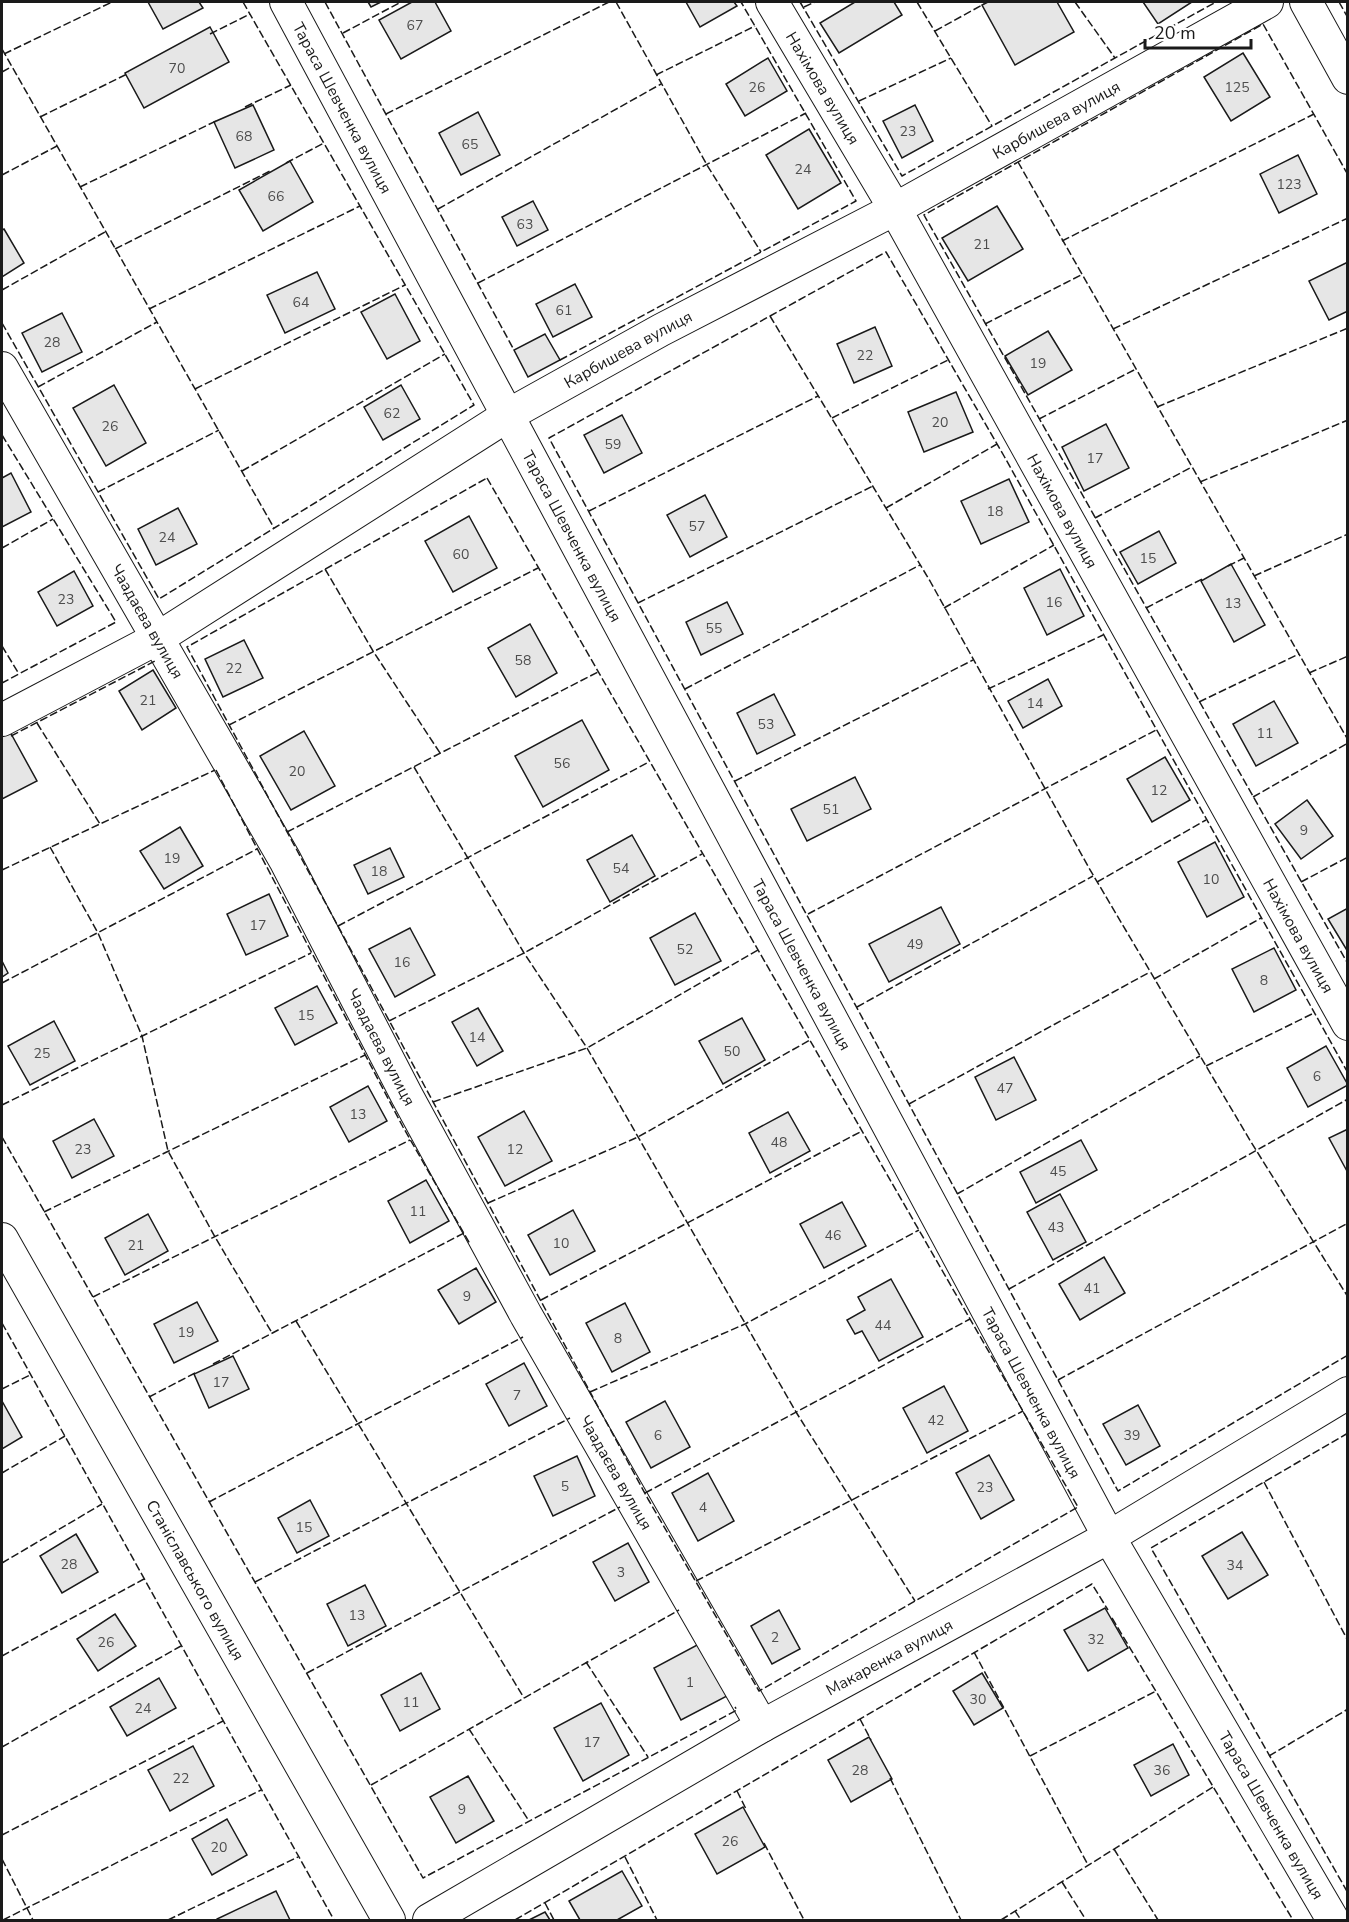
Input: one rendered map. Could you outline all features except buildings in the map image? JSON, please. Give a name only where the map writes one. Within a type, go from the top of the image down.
[{"type":"street","name":"Тараса Шевченка вулиця","points":[[286,2],[510,414],[1109,1537],[1333,1920]]},
{"type":"street","name":"Нахімова вулиця","points":[[772,2],[895,210],[1347,1024]]},
{"type":"street","name":"Карбишева вулиця","points":[[2,720],[158,638],[510,414],[661,330],[895,210],[1267,2]]},
{"type":"street","points":[[1306,2],[1347,78]]},
{"type":"street","name":"Чаадаєва вулиця","points":[[2,368],[285,860],[407,1096],[526,1315],[762,1726]]},
{"type":"street","name":"Станіславського вулиця","points":[[2,1239],[389,1920]]},
{"type":"street","name":"Макаренка вулиця","points":[[429,1920],[762,1726],[1109,1537],[1347,1392]]},
{"type":"fence","points":[[4,54],[112,2]]},
{"type":"fence","points":[[2,323],[159,599],[474,405],[243,2]]},
{"type":"fence","points":[[325,2],[514,350]]},
{"type":"fence","points":[[343,33],[401,2]]},
{"type":"fence","points":[[386,114],[609,2]]},
{"type":"fence","points":[[616,2],[707,165],[761,252]]},
{"type":"fence","points":[[560,360],[856,201],[741,2]]},
{"type":"fence","points":[[800,2],[902,176],[1216,2]]},
{"type":"fence","points":[[804,7],[815,2]]},
{"type":"fence","points":[[917,2],[992,126]]},
{"type":"fence","points":[[1075,2],[1115,58]]},
{"type":"fence","points":[[1339,2],[1348,18]]},
{"type":"fence","points":[[935,31],[984,4]]},
{"type":"fence","points":[[210,34],[250,14]]},
{"type":"fence","points":[[1348,175],[1263,24],[924,215],[1348,964]]},
{"type":"fence","points":[[656,75],[755,26]]},
{"type":"fence","points":[[2,49],[274,528]]},
{"type":"fence","points":[[859,101],[951,58]]},
{"type":"fence","points":[[2,72],[11,67]]},
{"type":"fence","points":[[40,117],[129,73]]},
{"type":"fence","points":[[438,209],[661,84]]},
{"type":"fence","points":[[245,107],[291,85]]},
{"type":"fence","points":[[478,283],[806,113]]},
{"type":"fence","points":[[1062,241],[1314,114]]},
{"type":"fence","points":[[80,187],[218,120]]},
{"type":"fence","points":[[286,163],[324,143]]},
{"type":"fence","points":[[2,175],[57,146]]},
{"type":"fence","points":[[1018,162],[1348,740]]},
{"type":"fence","points":[[115,249],[270,171]]},
{"type":"fence","points":[[149,309],[360,206]]},
{"type":"fence","points":[[1113,329],[1348,218]]},
{"type":"fence","points":[[2,290],[105,232]]},
{"type":"fence","points":[[1348,1073],[1004,456],[886,252],[549,438],[1118,1491],[1348,1355]]},
{"type":"fence","points":[[985,324],[1081,275]]},
{"type":"fence","points":[[195,389],[405,285]]},
{"type":"fence","points":[[770,316],[930,581],[1089,868],[1251,1142],[1348,1297]]},
{"type":"fence","points":[[38,387],[157,322]]},
{"type":"fence","points":[[1157,407],[1348,328]]},
{"type":"fence","points":[[242,471],[445,354]]},
{"type":"fence","points":[[832,418],[948,360]]},
{"type":"fence","points":[[1039,419],[1136,369]]},
{"type":"fence","points":[[589,511],[818,396]]},
{"type":"fence","points":[[1200,482],[1348,420]]},
{"type":"fence","points":[[98,492],[219,430]]},
{"type":"fence","points":[[2,435],[116,622],[2,683]]},
{"type":"fence","points":[[886,508],[997,444]]},
{"type":"fence","points":[[1095,518],[1192,467]]},
{"type":"fence","points":[[487,478],[1078,1507],[759,1691],[648,1499],[187,647],[487,478]]},
{"type":"fence","points":[[638,603],[873,486]]},
{"type":"fence","points":[[2,548],[53,519]]},
{"type":"fence","points":[[1254,576],[1348,534]]},
{"type":"fence","points":[[944,608],[1054,545]]},
{"type":"fence","points":[[1228,566],[1244,558]]},
{"type":"fence","points":[[685,689],[920,565]]},
{"type":"fence","points":[[229,725],[538,568]]},
{"type":"fence","points":[[325,569],[373,651],[440,753]]},
{"type":"fence","points":[[1146,608],[1204,578]]},
{"type":"fence","points":[[988,689],[1103,635]]},
{"type":"fence","points":[[2,646],[19,674]]},
{"type":"fence","points":[[1199,702],[1299,654]]},
{"type":"fence","points":[[1309,673],[1348,656]]},
{"type":"fence","points":[[11,736],[157,660]]},
{"type":"fence","points":[[735,781],[973,660]]},
{"type":"fence","points":[[287,832],[598,672]]},
{"type":"fence","points":[[37,723],[100,824]]},
{"type":"fence","points":[[808,914],[1156,730]]},
{"type":"fence","points":[[1253,797],[1348,743]]},
{"type":"fence","points":[[338,926],[649,762]]},
{"type":"fence","points":[[414,767],[524,953],[587,1048],[796,1412],[915,1601]]},
{"type":"fence","points":[[2,870],[215,770]]},
{"type":"fence","points":[[216,770],[403,1127],[470,1244]]},
{"type":"fence","points":[[1097,882],[1206,820]]},
{"type":"fence","points":[[50,847],[98,933],[142,1036],[168,1151],[215,1237],[272,1333]]},
{"type":"fence","points":[[2,983],[257,849]]},
{"type":"fence","points":[[389,1021],[524,953],[702,854]]},
{"type":"fence","points":[[1301,882],[1348,857]]},
{"type":"fence","points":[[857,1007],[1093,876]]},
{"type":"fence","points":[[1154,979],[1261,918]]},
{"type":"fence","points":[[433,1102],[587,1048],[758,950]]},
{"type":"fence","points":[[2,1105],[311,953]]},
{"type":"fence","points":[[909,1104],[1150,972]]},
{"type":"fence","points":[[1206,1066],[1314,1013]]},
{"type":"fence","points":[[488,1203],[638,1137],[810,1040]]},
{"type":"fence","points":[[44,1212],[365,1055]]},
{"type":"fence","points":[[957,1194],[1200,1056]]},
{"type":"fence","points":[[1009,1289],[1348,1099]]},
{"type":"fence","points":[[541,1300],[862,1131]]},
{"type":"fence","points":[[2,1137],[423,1878],[737,1710],[735,1707]]},
{"type":"fence","points":[[93,1297],[410,1140]]},
{"type":"fence","points":[[1058,1380],[1348,1223]]},
{"type":"fence","points":[[590,1392],[745,1324],[919,1230]]},
{"type":"fence","points":[[213,1364],[464,1233]]},
{"type":"fence","points":[[645,1493],[970,1319]]},
{"type":"fence","points":[[296,1321],[524,1698]]},
{"type":"fence","points":[[2,1323],[334,1920]]},
{"type":"fence","points":[[209,1502],[523,1337]]},
{"type":"fence","points":[[149,1397],[197,1372]]},
{"type":"fence","points":[[2,1389],[30,1375]]},
{"type":"fence","points":[[696,1581],[1023,1411]]},
{"type":"fence","points":[[255,1582],[570,1418]]},
{"type":"fence","points":[[1348,1433],[1151,1548],[1348,1893]]},
{"type":"fence","points":[[2,1473],[65,1436]]},
{"type":"fence","points":[[1264,1482],[1348,1641]]},
{"type":"fence","points":[[2,1563],[102,1504]]},
{"type":"fence","points":[[307,1673],[620,1507]]},
{"type":"fence","points":[[2,1656],[144,1579]]},
{"type":"fence","points":[[515,1920],[1092,1584],[1108,1610]]},
{"type":"fence","points":[[371,1785],[679,1610]]},
{"type":"fence","points":[[1112,1618],[1293,1920]]},
{"type":"fence","points":[[2,1747],[181,1646]]},
{"type":"fence","points":[[974,1652],[1088,1865]]},
{"type":"fence","points":[[586,1662],[648,1757]]},
{"type":"fence","points":[[1030,1756],[1156,1691]]},
{"type":"fence","points":[[1269,1756],[1348,1709]]},
{"type":"fence","points":[[860,1719],[871,1740]]},
{"type":"fence","points":[[2,1835],[223,1721]]},
{"type":"fence","points":[[469,1729],[529,1821]]},
{"type":"fence","points":[[890,1778],[961,1920]]},
{"type":"fence","points":[[1001,1920],[1213,1787]]},
{"type":"fence","points":[[3,1920],[261,1790]]},
{"type":"fence","points":[[737,1791],[746,1809]]},
{"type":"fence","points":[[764,1843],[804,1920]]},
{"type":"fence","points":[[1114,1849],[1158,1920]]},
{"type":"fence","points":[[168,1920],[298,1857]]},
{"type":"fence","points":[[625,1857],[657,1920]]},
{"type":"fence","points":[[2,1859],[33,1920]]},
{"type":"fence","points":[[1062,1882],[1086,1920]]},
{"type":"fence","points":[[545,1903],[554,1920]]},
{"type":"fence","points":[[1015,1911],[1021,1920]]}]
